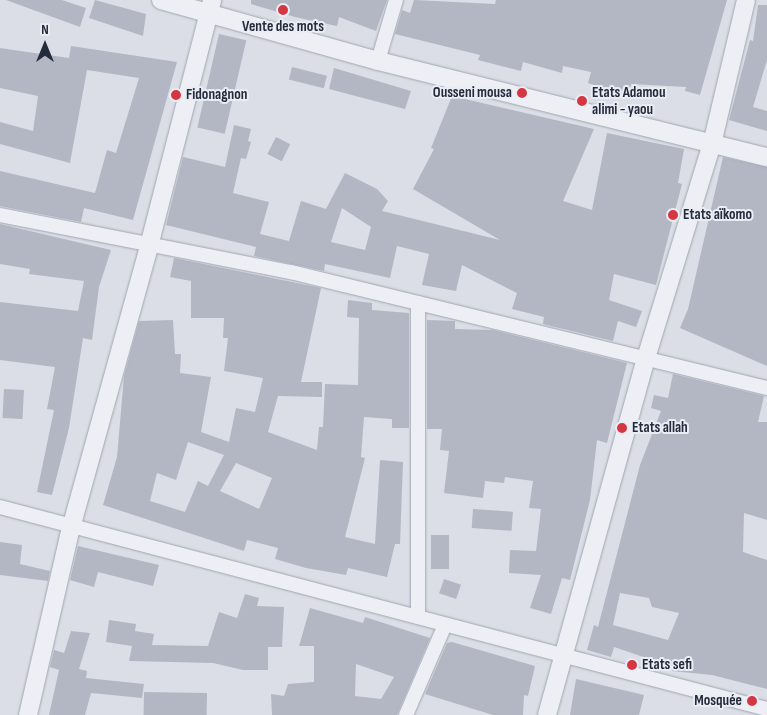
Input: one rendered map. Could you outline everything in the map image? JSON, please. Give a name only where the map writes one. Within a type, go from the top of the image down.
[{"type":"street","points":[[161,0],[210,8],[378,61],[767,157]]},
{"type":"street","points":[[378,61],[396,0]]},
{"type":"street","points":[[547,715],[646,358],[712,144],[746,0]]},
{"type":"street","points":[[28,715],[71,528],[149,246],[210,8]]},
{"type":"street","points":[[0,215],[149,246],[291,272],[767,388]]},
{"type":"street","points":[[418,303],[418,617]]},
{"type":"street","points":[[0,507],[71,528],[767,709]]},
{"type":"street","points":[[406,715],[445,625]]},
{"type":"building","points":[[6,0],[62,0],[86,8],[80,27]]},
{"type":"building","points":[[95,0],[146,14],[143,36],[89,18]]},
{"type":"building","points":[[251,0],[387,0],[376,31],[339,17],[337,26],[295,17],[251,4]]},
{"type":"building","points":[[414,0],[495,4],[496,0],[727,0],[700,95],[685,91],[686,87],[631,84],[629,97],[588,83],[591,72],[563,66],[562,73],[523,62],[521,71],[478,60],[480,55],[395,34],[402,10],[410,13]]},
{"type":"building","points":[[758,5],[767,5],[767,60],[753,107],[767,111],[767,131],[729,120],[750,40],[753,41]]},
{"type":"building","points":[[219,34],[246,40],[225,134],[197,128]]},
{"type":"building","points":[[71,46],[177,62],[133,220],[84,208],[81,222],[0,206],[0,171],[95,193],[107,150],[116,153],[139,78],[87,70],[70,163],[0,144],[0,122],[33,131],[38,96],[0,88],[0,48],[69,58]]},
{"type":"building","points":[[292,67],[327,76],[324,88],[289,80]]},
{"type":"building","points":[[334,68],[411,91],[405,109],[329,89]]},
{"type":"building","points":[[452,96],[594,129],[563,201],[592,210],[607,133],[684,149],[678,183],[682,184],[656,285],[614,274],[609,300],[642,311],[636,327],[618,321],[613,341],[543,324],[544,317],[512,309],[517,293],[462,265],[456,291],[422,285],[429,254],[397,246],[390,278],[325,264],[324,271],[254,256],[256,247],[166,225],[183,157],[225,167],[234,125],[251,129],[248,141],[251,142],[246,159],[241,158],[233,193],[269,202],[260,234],[289,241],[301,201],[326,209],[345,173],[377,189],[388,201],[382,211],[500,240],[413,189],[434,149],[431,148]],"holes":[[[342,208],[371,227],[365,250],[331,242]]]},
{"type":"building","points":[[276,137],[290,144],[282,161],[267,154]]},
{"type":"building","points":[[723,157],[767,167],[767,366],[680,328],[688,309]]},
{"type":"building","points":[[0,224],[111,250],[99,287],[92,340],[83,338],[69,428],[52,495],[37,492],[54,410],[47,409],[55,367],[0,360],[0,302],[78,311],[84,281],[29,274],[30,269],[0,264]]},
{"type":"building","points":[[174,258],[321,288],[301,382],[322,382],[322,397],[278,396],[268,432],[317,450],[319,427],[323,427],[325,384],[358,385],[359,318],[347,317],[348,300],[372,303],[372,310],[409,313],[409,428],[392,428],[392,419],[364,417],[361,457],[365,458],[345,537],[375,544],[380,460],[403,462],[400,544],[395,544],[387,577],[348,568],[346,575],[306,568],[275,559],[278,548],[247,540],[244,551],[103,505],[117,457],[124,376],[139,321],[173,320],[175,354],[181,354],[180,373],[211,377],[201,432],[229,442],[236,408],[255,412],[263,378],[224,371],[228,338],[223,338],[224,318],[191,318],[191,281],[170,277]],"holes":[[[188,442],[224,455],[208,486],[198,481],[185,512],[150,501],[157,473],[176,480]],[[236,463],[272,478],[259,509],[220,491]]]},
{"type":"building","points":[[427,320],[455,321],[455,329],[493,330],[627,363],[607,443],[597,440],[590,500],[570,580],[562,578],[551,614],[530,608],[541,575],[509,573],[510,550],[536,551],[541,509],[529,508],[533,481],[505,477],[504,483],[485,481],[483,498],[444,493],[449,451],[440,450],[442,429],[427,429]]},
{"type":"building","points":[[673,374],[764,396],[758,422],[767,422],[767,520],[744,513],[743,552],[767,560],[767,689],[712,675],[672,671],[673,667],[614,647],[611,657],[587,650],[594,625],[598,627],[640,465],[661,411],[651,408],[654,395],[668,398]],"holes":[[[620,593],[649,598],[652,607],[679,613],[668,640],[613,625]]]},
{"type":"building","points":[[4,389],[24,390],[22,419],[2,418]]},
{"type":"building","points":[[473,509],[513,512],[512,531],[472,528]]},
{"type":"building","points":[[431,535],[449,535],[449,569],[431,569]]},
{"type":"building","points":[[0,542],[22,545],[20,564],[50,571],[48,581],[0,575]]},
{"type":"building","points":[[78,546],[159,565],[153,586],[98,572],[94,587],[70,580]]},
{"type":"building","points":[[444,579],[461,585],[456,599],[439,593]]},
{"type":"building","points":[[245,594],[259,598],[257,606],[284,607],[282,647],[268,647],[268,670],[243,670],[213,663],[129,661],[132,646],[106,642],[109,620],[136,624],[135,631],[154,634],[152,645],[208,646],[219,612],[237,618]]},
{"type":"building","points":[[310,608],[363,623],[365,617],[430,638],[397,715],[272,715],[271,694],[284,696],[288,684],[314,682],[314,646],[299,646]],"holes":[[[356,664],[394,677],[381,699],[355,696]]]},
{"type":"building","points":[[71,631],[90,633],[79,669],[87,671],[86,678],[144,684],[142,698],[91,693],[85,715],[49,715],[59,670],[50,667],[54,650],[64,653]]},
{"type":"building","points":[[452,642],[535,666],[528,696],[524,695],[523,715],[493,715],[425,694],[447,643]]},
{"type":"building","points":[[576,679],[644,695],[639,715],[570,715]]},
{"type":"building","points":[[144,692],[207,693],[207,715],[144,715]]},
{"type":"place","name":"Vente des mots","points":[[283,10]]},
{"type":"place","name":"Ousseni mousa","points":[[522,93]]},
{"type":"place","name":"Fidonagnon","points":[[176,95]]},
{"type":"place","name":"Etats Adamou alimi - yaou","points":[[582,101]]},
{"type":"place","name":"Etats aïkomo","points":[[673,215]]},
{"type":"place","name":"Etats allah","points":[[622,428]]},
{"type":"place","name":"Etats sefi","points":[[632,665]]},
{"type":"place","name":"Mosquée","points":[[752,701]]}]
